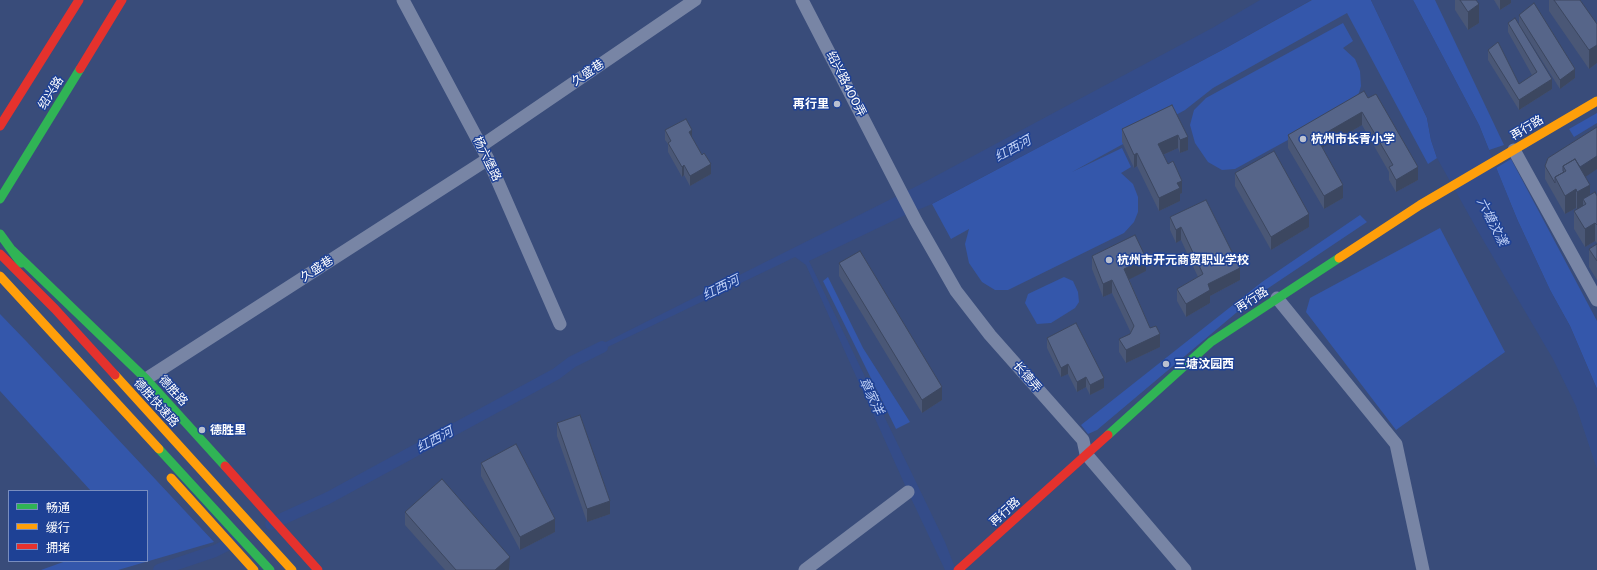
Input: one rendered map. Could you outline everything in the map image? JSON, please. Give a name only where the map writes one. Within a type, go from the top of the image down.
[{"type":"main road","points":[[0,126],[79,0]]},
{"type":"main road","name":"绍兴路","points":[[0,199],[122,0]]},
{"type":"main road","name":"再行路","points":[[958,570],[1211,342],[1420,205],[1597,101]]},
{"type":"main road","points":[[0,234],[55,309]]},
{"type":"main road","name":"德胜路","points":[[0,239],[146,379],[318,570]]},
{"type":"main road","name":"德胜快速路","points":[[0,254],[55,309],[292,570]]},
{"type":"main road","points":[[0,276],[270,570]]},
{"type":"main road","points":[[0,286],[39,318]]},
{"type":"main road","points":[[0,290],[11,301]]},
{"type":"main road","points":[[164,471],[254,570]]},
{"type":"street","name":"杨六堡路","points":[[403,0],[488,159],[560,324]]},
{"type":"street","name":"久盛巷","points":[[481,146],[695,0]]},
{"type":"street","name":"绍兴路400弄","points":[[802,0],[890,169]]},
{"type":"street","points":[[1514,150],[1597,300]]},
{"type":"street","name":"久盛巷","points":[[146,379],[488,159]]},
{"type":"street","name":"长德弄","points":[[890,169],[916,221],[956,291],[990,335],[1083,440],[1086,454],[1185,570]]},
{"type":"street","points":[[1277,298],[1396,444],[1423,570]]},
{"type":"street","points":[[805,570],[908,492]]},
{"type":"shaded area","points":[[1312,0],[1371,0],[1427,118],[1431,140],[1437,158],[1428,164],[1347,13],[1213,88],[1185,110],[1072,172],[1122,148],[1131,167],[1121,173],[1133,184],[1138,197],[1138,212],[1134,222],[1124,233],[1008,290],[995,290],[982,282],[969,263],[965,244],[969,229],[951,239],[932,204],[1224,49]]},
{"type":"shaded area","points":[[1413,0],[1435,0],[1504,145],[1489,150],[1479,125]]},
{"type":"shaded area","points":[[1343,23],[1353,41],[1343,48],[1355,59],[1360,71],[1361,86],[1358,96],[1348,107],[1235,169],[1222,170],[1208,162],[1195,143],[1190,125],[1194,110],[1206,98]]},
{"type":"shaded area","points":[[1597,113],[1597,123],[1574,137],[1569,129]]},
{"type":"shaded area","points":[[1511,159],[1597,321],[1597,389],[1570,326],[1550,290],[1517,219],[1496,168]]},
{"type":"shaded area","points":[[1360,215],[1367,222],[1255,297],[1097,430],[1088,434],[1081,425],[1262,282]]},
{"type":"shaded area","points":[[1440,228],[1505,352],[1396,430],[1306,312],[1310,298]]},
{"type":"shaded area","points":[[828,277],[863,348],[910,422],[896,429],[823,281]]},
{"type":"shaded area","points":[[1064,277],[1073,281],[1078,292],[1079,302],[1075,308],[1051,323],[1037,324],[1025,303],[1028,294]]},
{"type":"shaded area","points":[[0,314],[214,542],[148,561],[148,490],[90,490],[0,391]]},
{"type":"shaded area","points":[[63,562],[145,562],[118,570],[41,570]]},
{"type":"water","name":"章家洋","points":[[1260,0],[1311,0],[1224,49],[932,204],[903,216],[809,261],[945,542],[956,570],[945,570],[909,494],[806,265],[795,257],[591,355],[584,353],[919,185],[1214,27]]},
{"type":"water","name":"六塘汶漾","points":[[1371,0],[1413,0],[1479,125],[1517,219],[1550,290],[1570,326],[1597,389],[1597,469],[1576,406],[1553,359],[1437,158],[1431,140],[1427,118]]},
{"type":"building","points":[[1460,0],[1476,0],[1479,4],[1468,12]]},
{"type":"building","points":[[1554,0],[1580,0],[1597,24],[1597,45],[1589,50]]},
{"type":"building","points":[[1534,3],[1575,69],[1560,80],[1519,15]]},
{"type":"building","points":[[1515,18],[1552,79],[1519,100],[1488,50],[1498,42],[1519,84],[1537,72],[1508,23]]},
{"type":"building","points":[[1364,91],[1368,98],[1376,94],[1418,167],[1396,180],[1389,167],[1393,165],[1362,112],[1317,138],[1343,185],[1324,196],[1288,135]]},
{"type":"building","points":[[1172,105],[1188,137],[1180,140],[1178,135],[1158,144],[1168,164],[1173,161],[1182,181],[1177,183],[1180,188],[1159,198],[1137,153],[1134,155],[1122,129]]},
{"type":"building","points":[[686,119],[692,130],[689,132],[702,155],[704,153],[711,164],[690,176],[684,165],[682,167],[668,143],[671,141],[665,130]]},
{"type":"building","points":[[1597,127],[1597,156],[1580,167],[1575,159],[1563,166],[1564,172],[1555,177],[1555,183],[1545,166],[1548,158]]},
{"type":"building","points":[[1274,151],[1309,214],[1271,237],[1235,173]]},
{"type":"building","points":[[1575,159],[1590,185],[1577,192],[1576,189],[1565,196],[1555,177],[1566,171],[1563,166]]},
{"type":"building","points":[[1595,192],[1597,196],[1597,225],[1595,223],[1585,229],[1574,211],[1586,204],[1583,199]]},
{"type":"building","points":[[1206,200],[1240,268],[1208,284],[1210,290],[1186,304],[1177,289],[1203,274],[1181,227],[1176,230],[1170,217]]},
{"type":"building","points":[[1135,235],[1146,258],[1124,269],[1150,328],[1156,326],[1160,334],[1126,350],[1119,339],[1130,334],[1134,326],[1112,280],[1103,284],[1092,256]]},
{"type":"building","points":[[1597,244],[1597,261],[1589,249]]},
{"type":"building","points":[[860,251],[942,387],[922,400],[839,263]]},
{"type":"building","points":[[1076,323],[1104,378],[1090,385],[1086,377],[1077,382],[1068,364],[1061,368],[1047,338]]},
{"type":"building","points":[[580,415],[610,501],[587,509],[557,423]]},
{"type":"building","points":[[516,444],[555,519],[520,537],[481,463]]},
{"type":"building","points":[[442,479],[510,557],[495,570],[456,570],[405,512]]},
{"type":"waterway","name":"红西河","points":[[271,524],[328,498],[556,374],[572,362],[602,347]]},
{"type":"waterway","name":"红西河","points":[[159,570],[215,551],[235,541]]},
{"type":"traffic: fast","points":[[0,199],[80,69]]},
{"type":"traffic: fast","points":[[0,234],[21,263]]},
{"type":"traffic: fast","points":[[12,250],[146,379],[225,466]]},
{"type":"traffic: fast","points":[[1108,435],[1211,342],[1339,258]]},
{"type":"traffic: fast","points":[[159,449],[270,570]]},
{"type":"traffic: slow","points":[[1339,258],[1420,205],[1597,101]]},
{"type":"traffic: slow","points":[[0,276],[159,449]]},
{"type":"traffic: slow","points":[[115,375],[292,570]]},
{"type":"traffic: slow","points":[[171,478],[254,570]]},
{"type":"traffic: jam","points":[[0,126],[79,0]]},
{"type":"traffic: jam","points":[[80,69],[122,0]]},
{"type":"traffic: jam","points":[[0,254],[55,309],[115,375]]},
{"type":"traffic: jam","points":[[958,570],[1108,435]]},
{"type":"traffic: jam","points":[[225,466],[318,570]]},
{"type":"place","name":"再行里","points":[[837,104]]},
{"type":"place","name":"杭州市长青小学","points":[[1303,139]]},
{"type":"place","name":"杭州市开元商贸职业学校","points":[[1109,260]]},
{"type":"place","name":"三塘汶园西","points":[[1166,364]]},
{"type":"place","name":"德胜里","points":[[202,430]]}]
